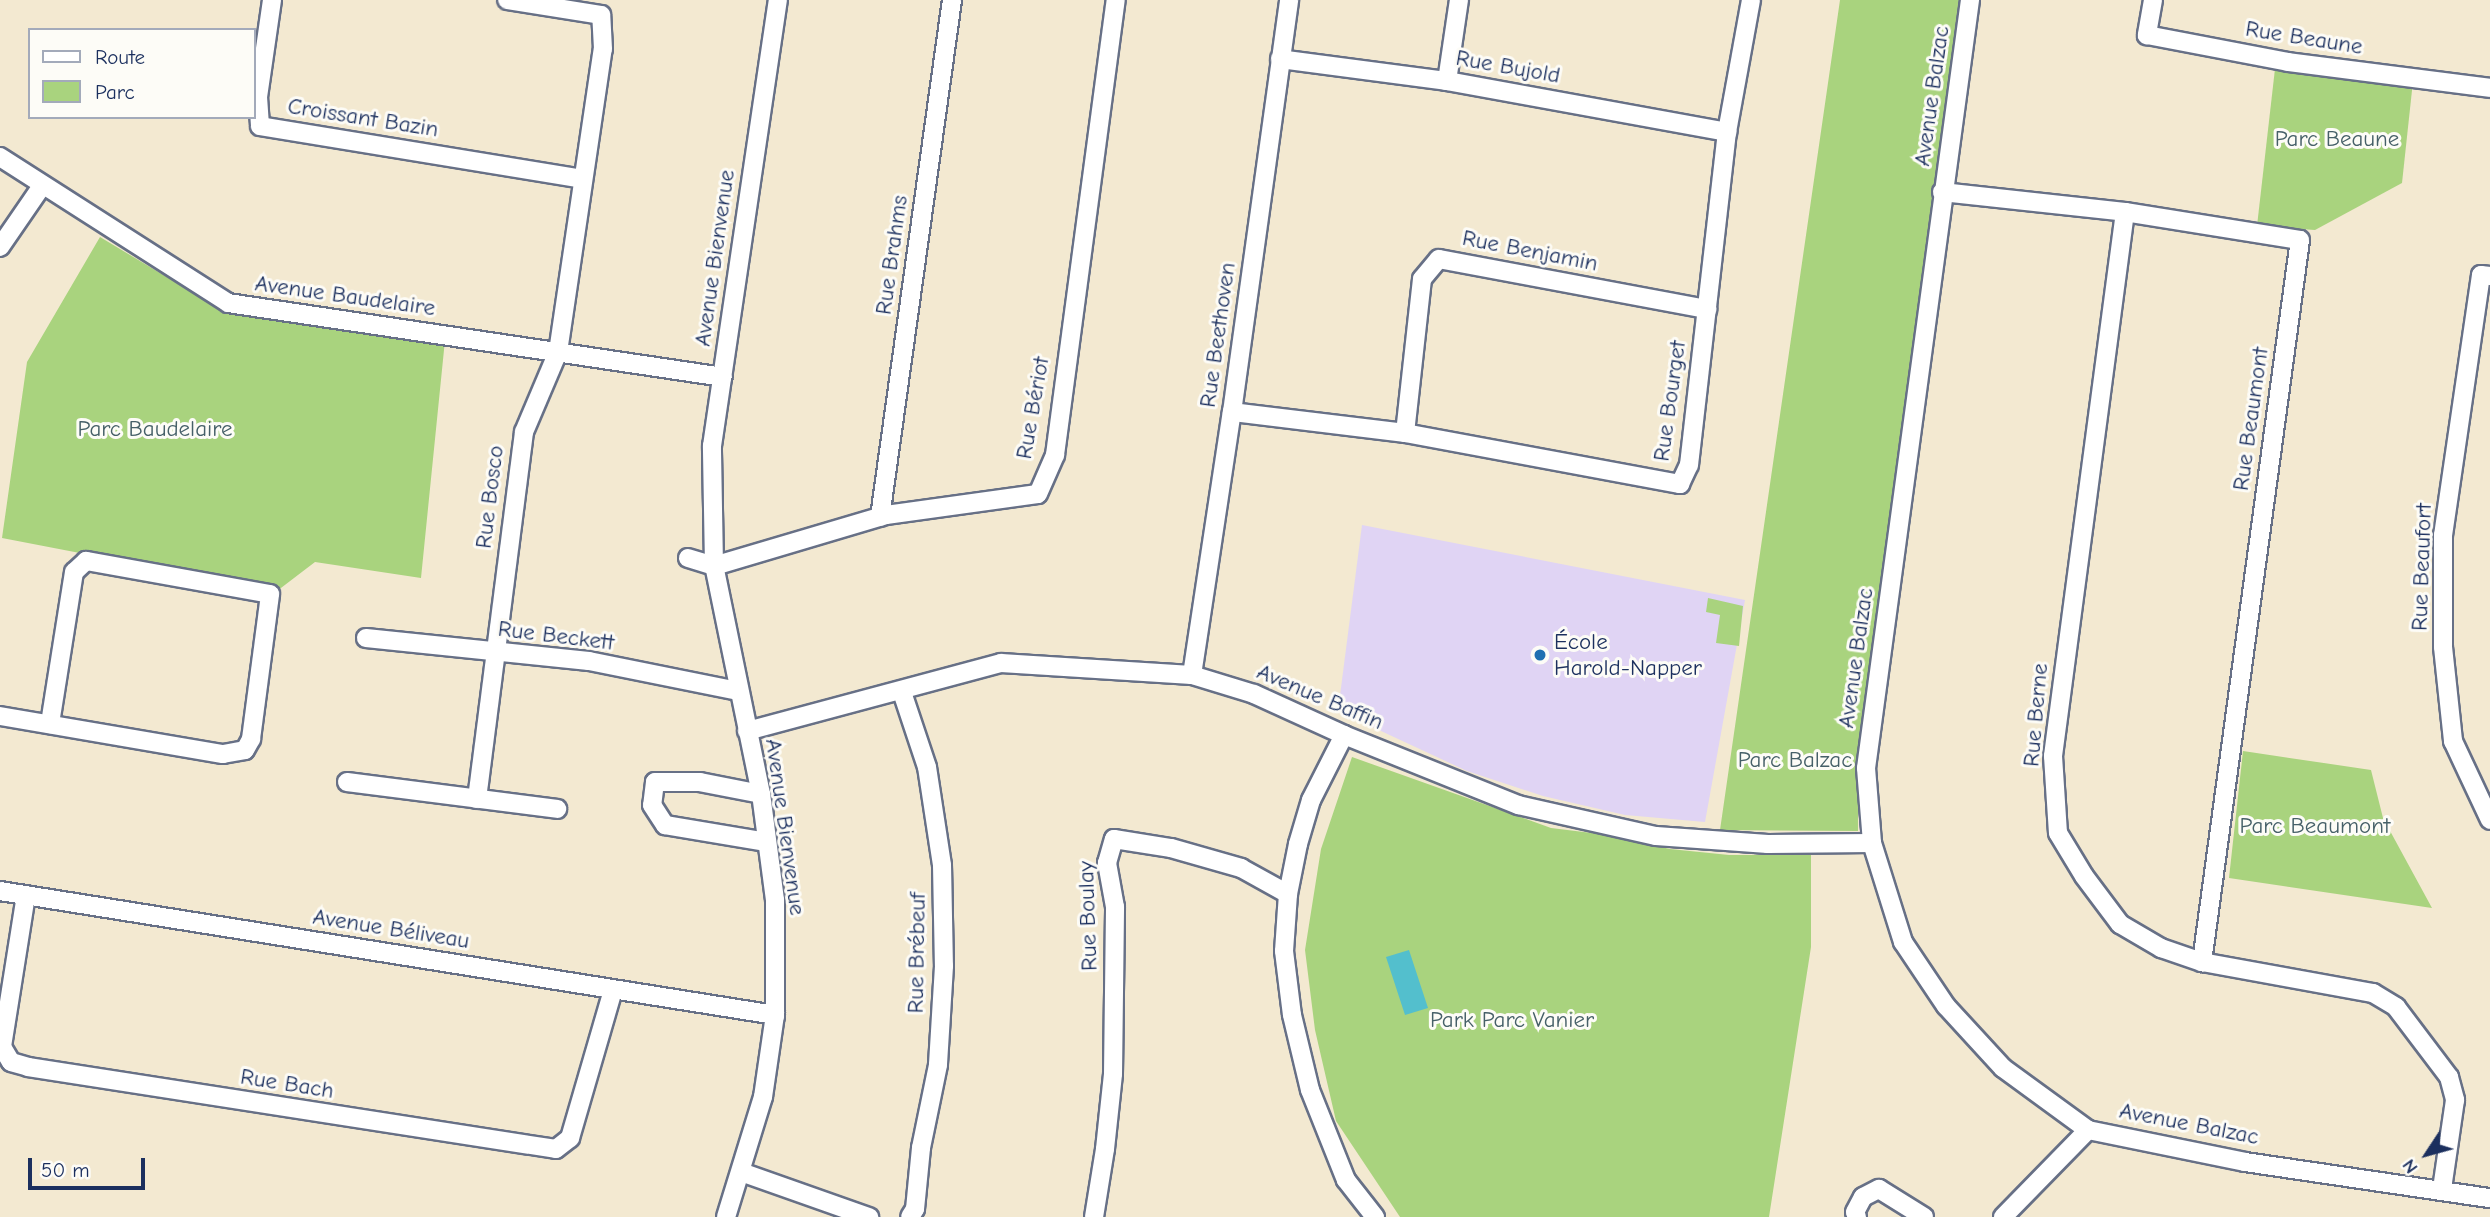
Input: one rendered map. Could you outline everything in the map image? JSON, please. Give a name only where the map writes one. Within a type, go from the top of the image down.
[{"type":"street","name":"Croissant Bazin","points":[[272,0],[258,97],[260,126],[583,179]]},
{"type":"street","points":[[507,0],[601,15],[603,49],[558,352]]},
{"type":"street","name":"Avenue Bienvenue","points":[[726,1217],[763,1097],[775,1015],[775,900],[761,794],[714,566],[712,446],[778,0]]},
{"type":"street","name":"Rue Brahms","points":[[880,517],[952,0]]},
{"type":"street","name":"Rue Bériot","points":[[714,566],[880,517],[1038,494],[1055,454],[1116,0]]},
{"type":"street","name":"Rue Beethoven","points":[[1192,676],[1289,0]]},
{"type":"street","points":[[1447,81],[1459,0]]},
{"type":"street","name":"Rue Bourget","points":[[1232,412],[1405,433],[1680,484],[1689,465],[1727,132],[1751,0]]},
{"type":"street","name":"Avenue Balzac","points":[[1970,0],[1866,768],[1872,843],[1903,942],[1946,1006],[2003,1068],[2088,1130],[2245,1161],[2490,1198]]},
{"type":"street","name":"Rue Beaune","points":[[2153,0],[2147,35],[2288,62],[2490,89]]},
{"type":"street","name":"Rue Bujold","points":[[1280,59],[1447,81],[1727,132]]},
{"type":"street","name":"Avenue Baudelaire","points":[[0,157],[228,303],[722,377]]},
{"type":"street","points":[[0,247],[42,186]]},
{"type":"street","name":"Rue Beaumont","points":[[1942,192],[2125,212],[2300,240],[2202,962]]},
{"type":"street","name":"Rue Berne","points":[[2125,212],[2053,756],[2058,833],[2084,876],[2120,924],[2161,948],[2202,962],[2373,993],[2396,1007],[2449,1077],[2455,1100],[2442,1189]]},
{"type":"street","name":"Rue Benjamin","points":[[1405,433],[1422,279],[1439,259],[1707,309]]},
{"type":"street","name":"Rue Beaufort","points":[[2490,276],[2481,275],[2443,535],[2443,647],[2453,741],[2490,820]]},
{"type":"street","name":"Rue Bosco","points":[[477,799],[524,432],[558,352]]},
{"type":"street","points":[[688,558],[714,566]]},
{"type":"street","points":[[0,716],[223,754],[245,750],[251,739],[270,594],[86,561],[74,572],[50,724]]},
{"type":"street","name":"Rue Beckett","points":[[366,638],[495,654],[589,661],[738,691]]},
{"type":"street","name":"Avenue Baffin","points":[[747,731],[902,692],[1001,663],[1192,676],[1254,694],[1344,735],[1518,805],[1656,836],[1768,844],[1872,843]]},
{"type":"street","name":"Rue Brébeuf","points":[[902,692],[927,767],[942,865],[944,954],[938,1065],[921,1148],[915,1209],[910,1217]]},
{"type":"street","points":[[1344,735],[1311,800],[1287,894],[1284,951],[1292,1015],[1310,1090],[1346,1180],[1375,1217]]},
{"type":"street","points":[[347,782],[556,809]]},
{"type":"street","points":[[761,794],[700,782],[655,782],[653,805],[665,825],[767,842]]},
{"type":"street","name":"Rue Boulay","points":[[1094,1217],[1105,1149],[1112,1074],[1115,907],[1107,863],[1114,839],[1171,848],[1241,868],[1287,894]]},
{"type":"street","name":"Avenue Béliveau","points":[[0,891],[775,1015]]},
{"type":"street","name":"Rue Bach","points":[[26,895],[2,1047],[11,1062],[41,1070],[556,1149],[565,1145],[571,1134],[613,990]]},
{"type":"street","points":[[2003,1217],[2088,1130]]},
{"type":"street","points":[[741,1172],[869,1217]]},
{"type":"street","points":[[1857,1217],[1855,1212],[1863,1197],[1879,1189],[1924,1217]]},
{"type":"shaded area","name":"École Harold-Napper","points":[[1362,525],[1745,600],[1705,822],[1625,815],[1543,796],[1467,771],[1338,711]]},
{"type":"green space","name":"Parc Balzac","points":[[1840,0],[1963,0],[1858,774],[1858,831],[1720,830]]},
{"type":"green space","name":"Parc Beaune","points":[[2276,60],[2413,81],[2402,183],[2315,230],[2257,226]]},
{"type":"green space","name":"Parc Baudelaire","points":[[100,237],[225,312],[445,340],[421,578],[315,562],[277,591],[2,538],[27,362]]},
{"type":"green space","points":[[1708,598],[1743,606],[1739,646],[1716,643],[1720,615],[1706,612]]},
{"type":"green space","name":"Parc Beaumont","points":[[2243,751],[2371,770],[2383,818],[2432,908],[2229,878]]},
{"type":"green space","name":"Park Parc Vanier","points":[[1352,757],[1551,828],[1608,835],[1670,849],[1729,855],[1811,855],[1811,947],[1769,1217],[1400,1217],[1336,1121],[1315,1030],[1305,950],[1321,849]]},
{"type":"water","points":[[1409,950],[1428,1008],[1405,1015],[1386,957]]},
{"type":"place","name":"École Harold-Napper","points":[[1540,655]]}]
